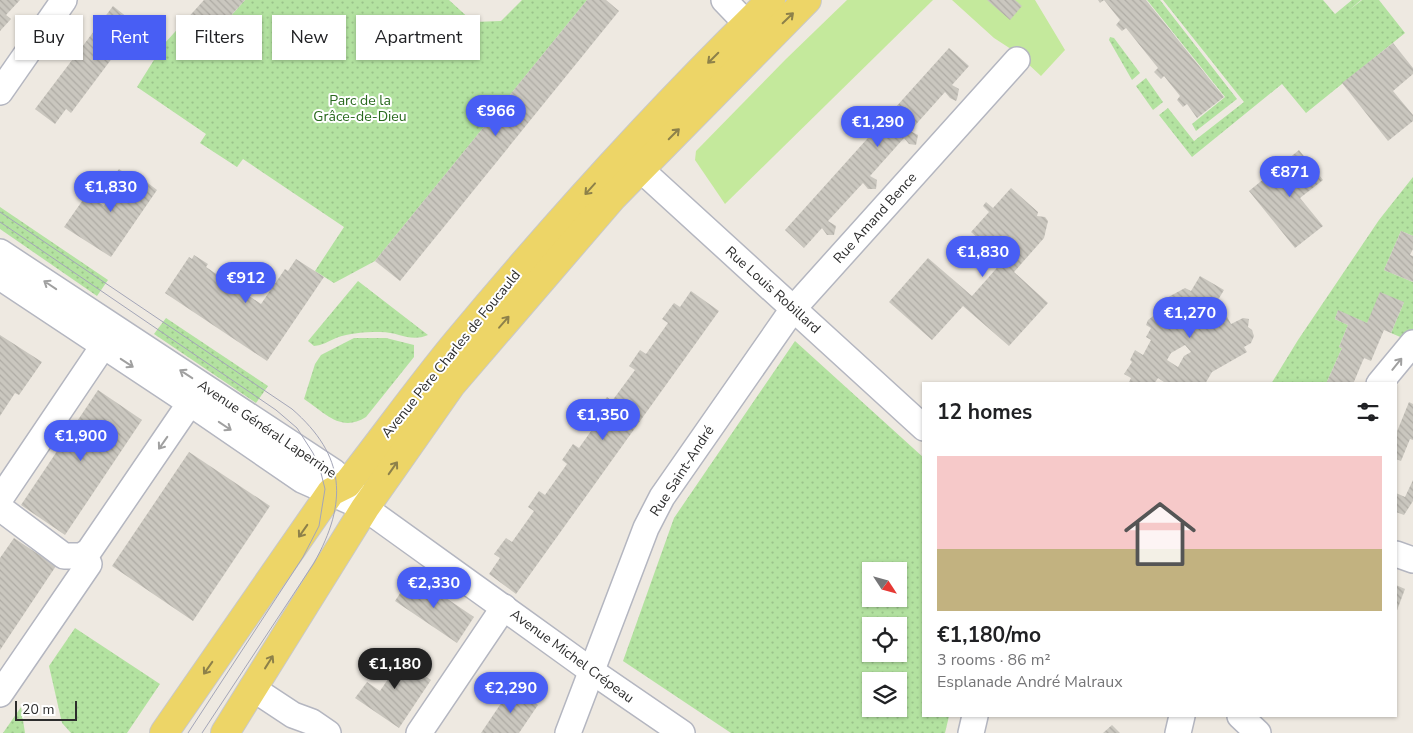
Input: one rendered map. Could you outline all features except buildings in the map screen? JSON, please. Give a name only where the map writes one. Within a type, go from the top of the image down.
[{"type":"main road","name":"Avenue Père Charles de Foucauld","points":[[225,733],[365,508],[452,384],[631,161],[747,24],[771,0]]},
{"type":"main road","name":"Avenue Père Charles de Foucauld","points":[[164,733],[339,488],[456,344],[631,161],[807,0]]},
{"type":"street","points":[[0,92],[64,0]]},
{"type":"street","points":[[724,0],[747,24]]},
{"type":"street","name":"Rue Amand Bence","points":[[793,308],[1018,60]]},
{"type":"street","name":"Rue Louis Robillard","points":[[631,161],[922,426]]},
{"type":"street","name":"Avenue Général Laperrine","points":[[0,252],[190,403],[302,480],[339,488]]},
{"type":"street","name":"Avenue Général Laperrine","points":[[0,277],[271,430],[365,508]]},
{"type":"street","name":"Rue Saint-André","points":[[568,733],[593,672],[646,528],[662,497],[793,308]]},
{"type":"street","points":[[0,499],[109,338]]},
{"type":"street","points":[[1381,382],[1413,343]]},
{"type":"street","points":[[0,508],[64,556],[80,556],[89,551],[190,403]]},
{"type":"street","name":"Avenue Michel Crépeau","points":[[365,508],[504,606],[593,672],[682,733]]},
{"type":"street","points":[[1397,554],[1413,560]]},
{"type":"street","points":[[0,694],[89,564]]},
{"type":"street","points":[[419,733],[504,606]]},
{"type":"street","points":[[252,688],[293,715],[328,733]]},
{"type":"street","points":[[971,733],[975,717]]},
{"type":"street","points":[[1178,733],[1182,717]]},
{"type":"street","points":[[1241,717],[1258,733]]},
{"type":"green space","name":"Parc de la Grâce-de-Dieu","points":[[245,0],[449,0],[465,15],[356,15],[356,60],[480,60],[480,22],[501,21],[522,0],[587,0],[375,261],[334,283],[315,271],[344,227],[243,159],[237,167],[200,143],[206,134],[137,87],[154,60],[166,60],[166,42],[176,31],[176,60],[262,60],[262,15],[232,15]]},
{"type":"green space","points":[[847,0],[933,0],[725,204],[695,160],[696,151]]},
{"type":"green space","points":[[952,0],[1035,0],[1065,50],[1041,76],[1014,51],[994,38]]},
{"type":"green space","points":[[1147,0],[1160,0],[1237,99],[1196,131],[1192,124],[1225,97]]},
{"type":"green space","points":[[1163,0],[1323,0],[1335,14],[1352,0],[1361,0],[1348,11],[1362,0],[1379,0],[1405,33],[1306,113],[1282,84],[1192,157],[1159,115],[1168,108],[1194,141],[1244,102]]},
{"type":"green space","points":[[1110,37],[1114,38],[1140,73],[1132,80],[1109,40]]},
{"type":"green space","points":[[1146,78],[1163,102],[1153,110],[1136,86]]},
{"type":"green space","points":[[1413,177],[1413,236],[1401,231],[1384,270],[1413,282],[1413,329],[1405,339],[1391,333],[1404,302],[1367,323],[1338,311],[1335,319],[1348,325],[1339,347],[1342,348],[1327,382],[1272,382],[1298,340],[1379,220]]},
{"type":"green space","points":[[0,207],[108,280],[97,296],[0,229]]},
{"type":"green space","points":[[358,281],[428,335],[415,338],[385,332],[351,334],[314,346],[308,341]]},
{"type":"green space","points":[[166,318],[268,386],[256,403],[154,334]]},
{"type":"green space","points":[[354,338],[386,338],[414,345],[414,357],[366,417],[349,423],[341,422],[326,415],[304,399],[315,364],[321,355]]},
{"type":"green space","points":[[795,341],[922,456],[922,717],[949,717],[945,733],[731,733],[623,661],[674,518]]},
{"type":"green space","points":[[75,628],[160,684],[127,733],[71,733],[62,723],[49,666]]},
{"type":"green space","points":[[21,707],[25,733],[3,733]]},
{"type":"tram line","points":[[0,212],[292,409],[310,427],[323,444],[332,462],[336,481],[336,500],[325,541],[314,563],[202,733]]},
{"type":"tram line","points":[[0,222],[276,410],[297,428],[313,453],[320,469],[325,489],[319,526],[303,557],[188,733]]}]
